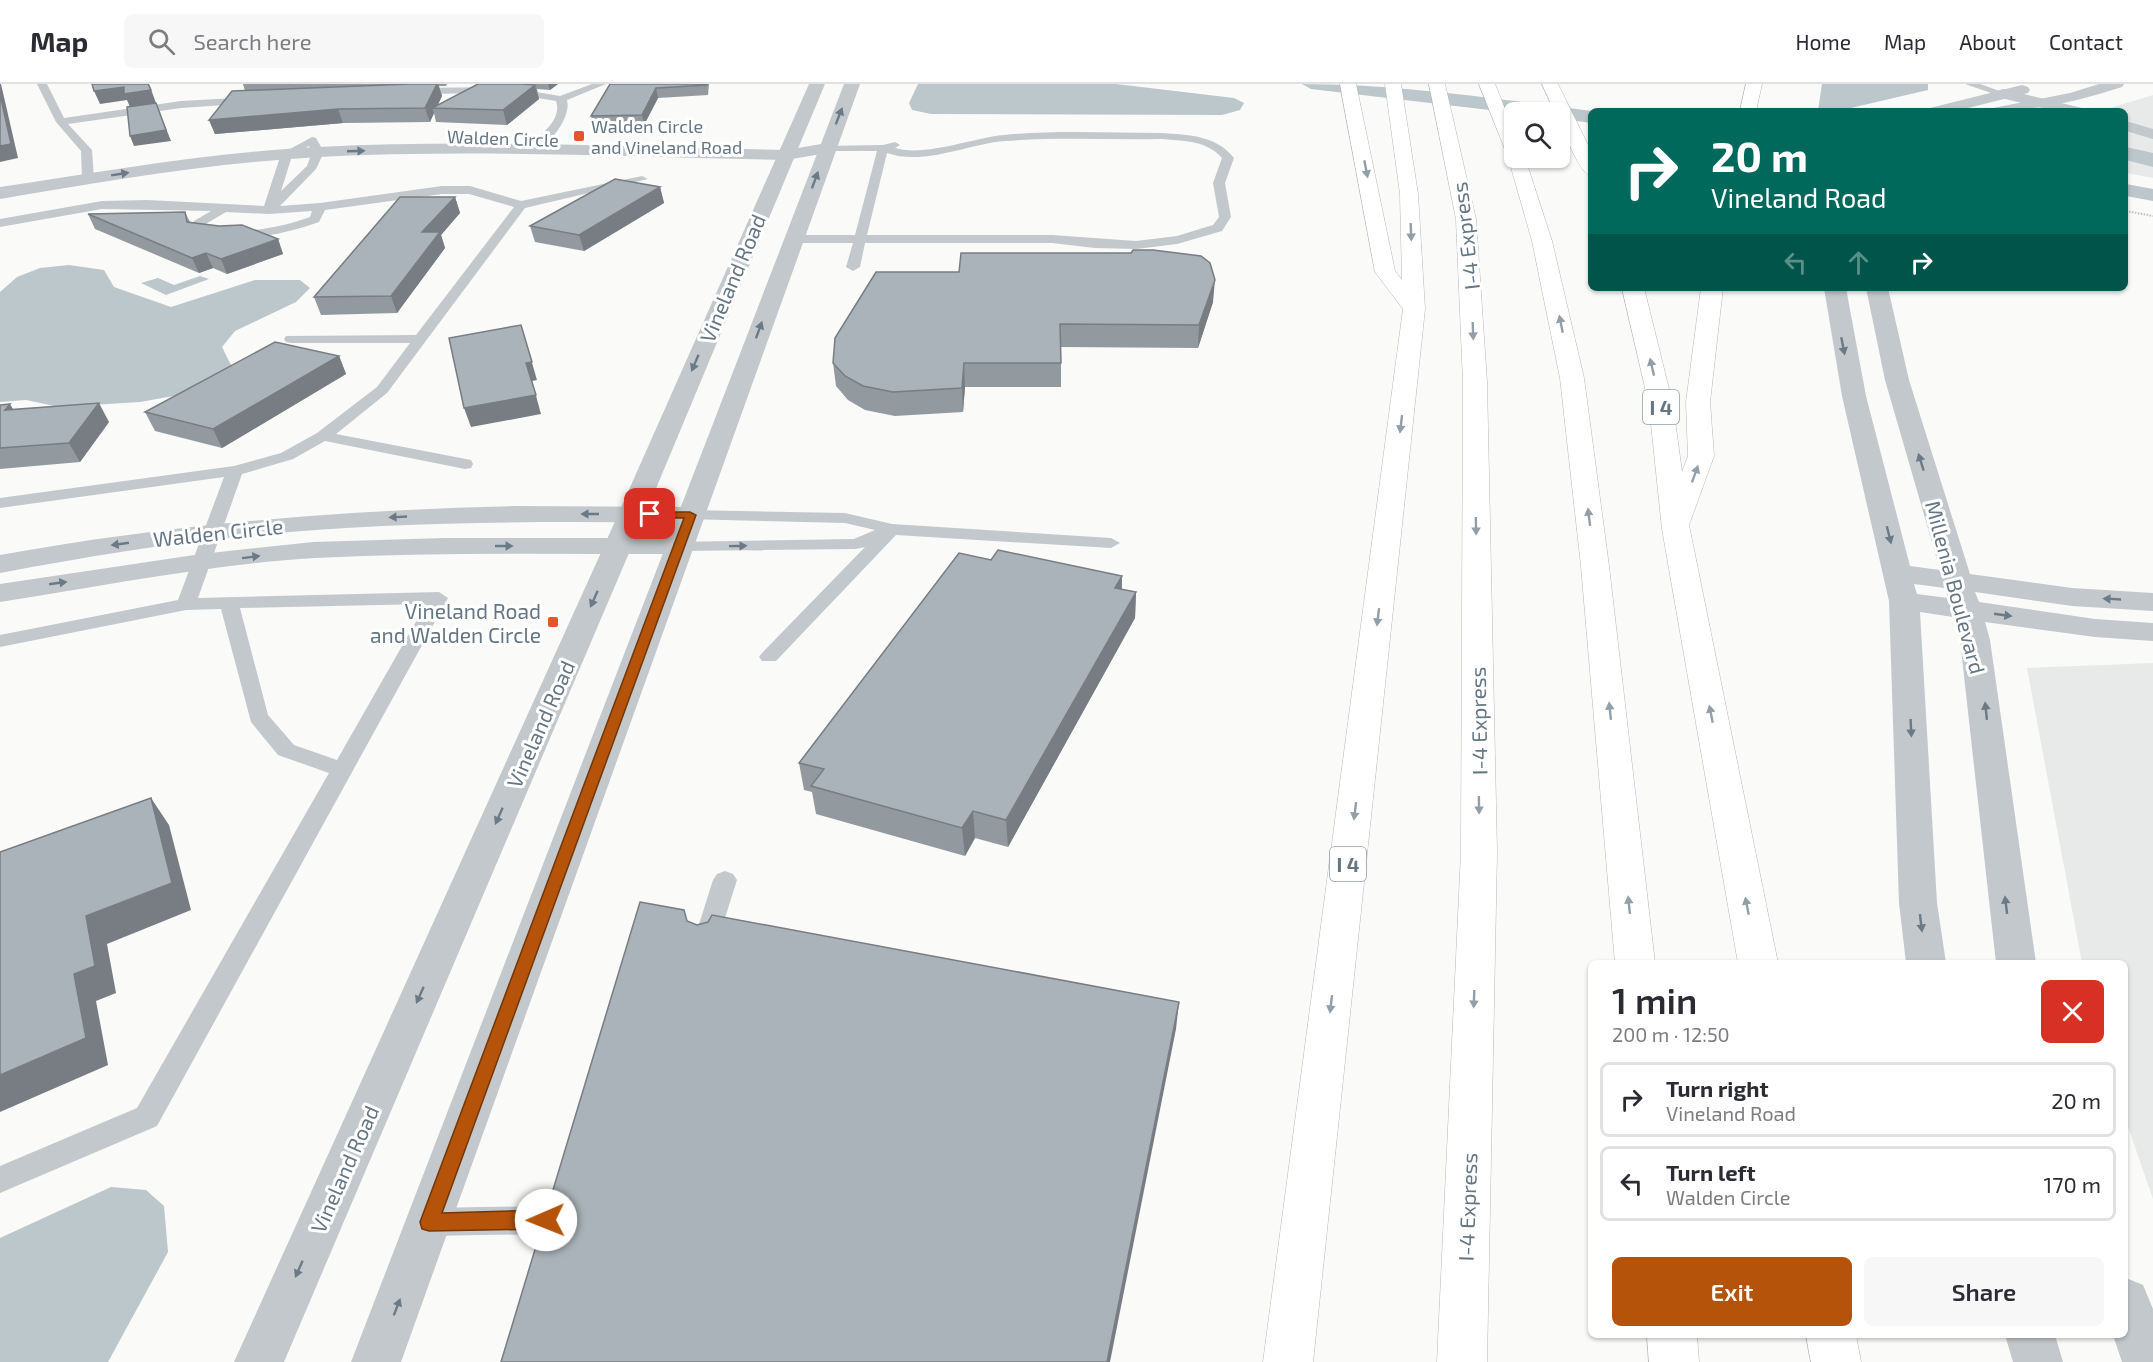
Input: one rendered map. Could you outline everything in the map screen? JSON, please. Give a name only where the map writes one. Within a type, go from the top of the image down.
[{"type":"highway","points":[[1348,84],[1385,272],[1414,309]]},
{"type":"highway","name":"I 4","points":[[1288,1362],[1414,309],[1409,194],[1393,84]]},
{"type":"highway","name":"I-4 Express","points":[[1437,84],[1466,219],[1475,382],[1479,852],[1462,1362]]},
{"type":"highway","points":[[1487,84],[1504,126]]},
{"type":"highway","points":[[1749,108],[1754,84]]},
{"type":"highway","points":[[1553,90],[1588,164]]},
{"type":"highway","points":[[1519,168],[1542,242],[1572,378],[1595,566],[1635,960]]},
{"type":"highway","name":"I 4","points":[[1634,291],[1661,405],[1676,529],[1757,960]]},
{"type":"highway","points":[[1676,529],[1701,456],[1698,402],[1712,291]]},
{"type":"highway","points":[[1672,1338],[1674,1362]]},
{"type":"highway","points":[[1832,1338],[1836,1362]]},
{"type":"street","name":"Vineland Road","points":[[259,1362],[817,84]]},
{"type":"street","name":"Vineland Road","points":[[376,1362],[852,84]]},
{"type":"street","points":[[1948,108],[2043,84]]},
{"type":"street","points":[[2035,106],[2116,84]]},
{"type":"street","points":[[2003,94],[2035,106],[2051,108]]},
{"type":"street","points":[[2128,127],[2153,134]]},
{"type":"street","points":[[2128,139],[2153,145]]},
{"type":"street","name":"Walden Circle","points":[[0,194],[167,154],[315,146],[395,149],[536,145],[827,148]]},
{"type":"street","name":"Walden Circle","points":[[0,180],[168,167],[287,154],[315,146]]},
{"type":"street","points":[[1836,291],[1852,388],[1901,587],[1918,903],[1926,960]]},
{"type":"street","name":"Millenia Boulevard","points":[[1878,291],[1894,370],[1963,596],[1981,668],[2007,914],[2015,960]]},
{"type":"street","name":"Walden Circle","points":[[0,564],[47,554],[212,531],[336,520],[446,515],[624,530],[679,546]]},
{"type":"street","name":"Walden Circle","points":[[0,593],[201,563],[313,550],[624,530],[690,515]]},
{"type":"street","points":[[1901,587],[1963,596],[2095,628],[2153,632]]},
{"type":"street","points":[[1963,596],[2072,597],[2153,602]]},
{"type":"street","points":[[2128,1308],[2147,1362]]},
{"type":"street","points":[[2031,1338],[2038,1362]]},
{"type":"lane","points":[[42,84],[61,122],[86,150],[89,172]]},
{"type":"lane","points":[[402,91],[490,91],[544,94],[561,99],[600,84]]},
{"type":"lane","points":[[1970,84],[2003,94]]},
{"type":"lane","points":[[61,122],[198,102],[262,99]]},
{"type":"lane","points":[[536,145],[559,122],[564,109],[561,99]]},
{"type":"lane","points":[[793,239],[1052,239],[1088,244],[1162,244],[1218,228],[1225,217],[1219,183],[1228,158],[1217,146],[1192,138],[1161,136],[1004,138],[958,144],[944,150],[920,153],[897,153],[883,148],[827,148]]},
{"type":"lane","points":[[268,210],[312,167],[315,146]]},
{"type":"lane","points":[[853,267],[883,148]]},
{"type":"lane","points":[[268,210],[287,154]]},
{"type":"lane","points":[[0,223],[102,205],[268,210],[320,207],[442,190],[470,190],[521,205],[642,179]]},
{"type":"lane","points":[[0,503],[234,471],[287,456],[323,436],[382,390],[521,205]]},
{"type":"lane","points":[[225,207],[198,224],[198,231],[217,235],[265,234],[315,219],[320,207]]},
{"type":"lane","points":[[291,339],[420,339]]},
{"type":"lane","points":[[323,436],[465,464]]},
{"type":"lane","points":[[186,604],[234,471]]},
{"type":"lane","points":[[690,515],[845,518],[892,530],[1111,543]]},
{"type":"lane","points":[[679,546],[856,544],[892,530]]},
{"type":"lane","points":[[769,657],[892,530]]},
{"type":"lane","points":[[0,641],[186,604],[439,598],[147,1118],[0,1180]]},
{"type":"lane","points":[[229,603],[258,717],[286,750],[343,770]]},
{"type":"lane","points":[[706,939],[725,880]]},
{"type":"lane","points":[[429,1222],[546,1220]]},
{"type":"path","points":[[2128,211],[2153,216]]},
{"type":"shaded area","points":[[918,84],[1116,84],[1234,98],[1244,103],[1240,110],[1222,115],[931,114],[912,110],[909,103]]},
{"type":"shaded area","points":[[1822,84],[1928,84],[1928,90],[1851,108],[1818,108]]},
{"type":"shaded area","points":[[2153,95],[2153,178],[2128,173],[2128,108],[2110,108]]},
{"type":"shaded area","points":[[2128,147],[2153,153],[2153,167],[2128,161]]},
{"type":"shaded area","points":[[69,265],[104,270],[114,287],[171,307],[255,280],[300,280],[310,288],[296,302],[235,331],[222,347],[231,365],[224,377],[196,392],[140,402],[59,407],[26,400],[0,402],[0,292],[17,277],[40,268]]},
{"type":"shaded area","points":[[200,276],[209,279],[166,295],[141,283],[158,278],[174,285]]},
{"type":"shaded area","points":[[2153,663],[2153,1199],[2128,1127],[2128,960],[2081,960],[2027,668]]},
{"type":"shaded area","points":[[111,1187],[146,1190],[164,1206],[168,1252],[108,1362],[0,1362],[0,1238]]},
{"type":"building","points":[[92,84],[148,84],[151,90],[124,94],[124,87],[94,91]]},
{"type":"building","points":[[437,84],[425,108],[338,109],[209,120],[232,91]]},
{"type":"building","points":[[478,84],[535,85],[503,110],[432,108]]},
{"type":"building","points":[[610,84],[707,85],[656,88],[642,115],[591,116]]},
{"type":"building","points":[[0,94],[11,144],[0,146]]},
{"type":"building","points":[[156,103],[166,130],[130,136],[127,107]]},
{"type":"building","points":[[615,179],[660,187],[579,235],[530,226]]},
{"type":"building","points":[[400,197],[455,197],[422,232],[440,232],[391,296],[314,297]]},
{"type":"building","points":[[185,212],[187,222],[219,226],[242,225],[278,239],[221,259],[206,253],[192,258],[88,214]]},
{"type":"building","points":[[1133,250],[1201,256],[1210,263],[1215,280],[1199,325],[1060,324],[1061,363],[964,363],[962,388],[893,392],[863,386],[845,376],[833,363],[835,338],[876,272],[959,272],[961,253],[1131,253]]},
{"type":"building","points":[[521,325],[532,362],[526,363],[536,395],[464,408],[449,338]]},
{"type":"building","points":[[275,342],[339,356],[213,429],[145,412]]},
{"type":"building","points":[[99,403],[69,443],[0,448],[0,405],[10,404],[5,410]]},
{"type":"building","points":[[998,550],[1122,576],[1115,588],[1136,592],[1006,820],[973,811],[962,828],[811,786],[824,769],[799,763],[959,553],[991,560]]},
{"type":"building","points":[[151,798],[172,883],[86,916],[95,966],[74,974],[86,1038],[0,1075],[0,852]]},
{"type":"building","points":[[640,902],[684,910],[687,921],[697,925],[708,922],[712,915],[1179,1002],[1107,1362],[501,1362]]},
{"type":"waterway","points":[[1311,84],[1504,106]]},
{"type":"waterway","points":[[1570,114],[1588,116]]},
{"type":"waterway","points":[[2128,190],[2153,195]]},
{"type":"place","name":"Walden Circle and Vineland Road","points":[[579,136]]},
{"type":"place","name":"Vineland Road and Walden Circle","points":[[553,622]]},
{"type":"route","points":[[546,1220],[429,1222],[690,515],[650,514]]}]
